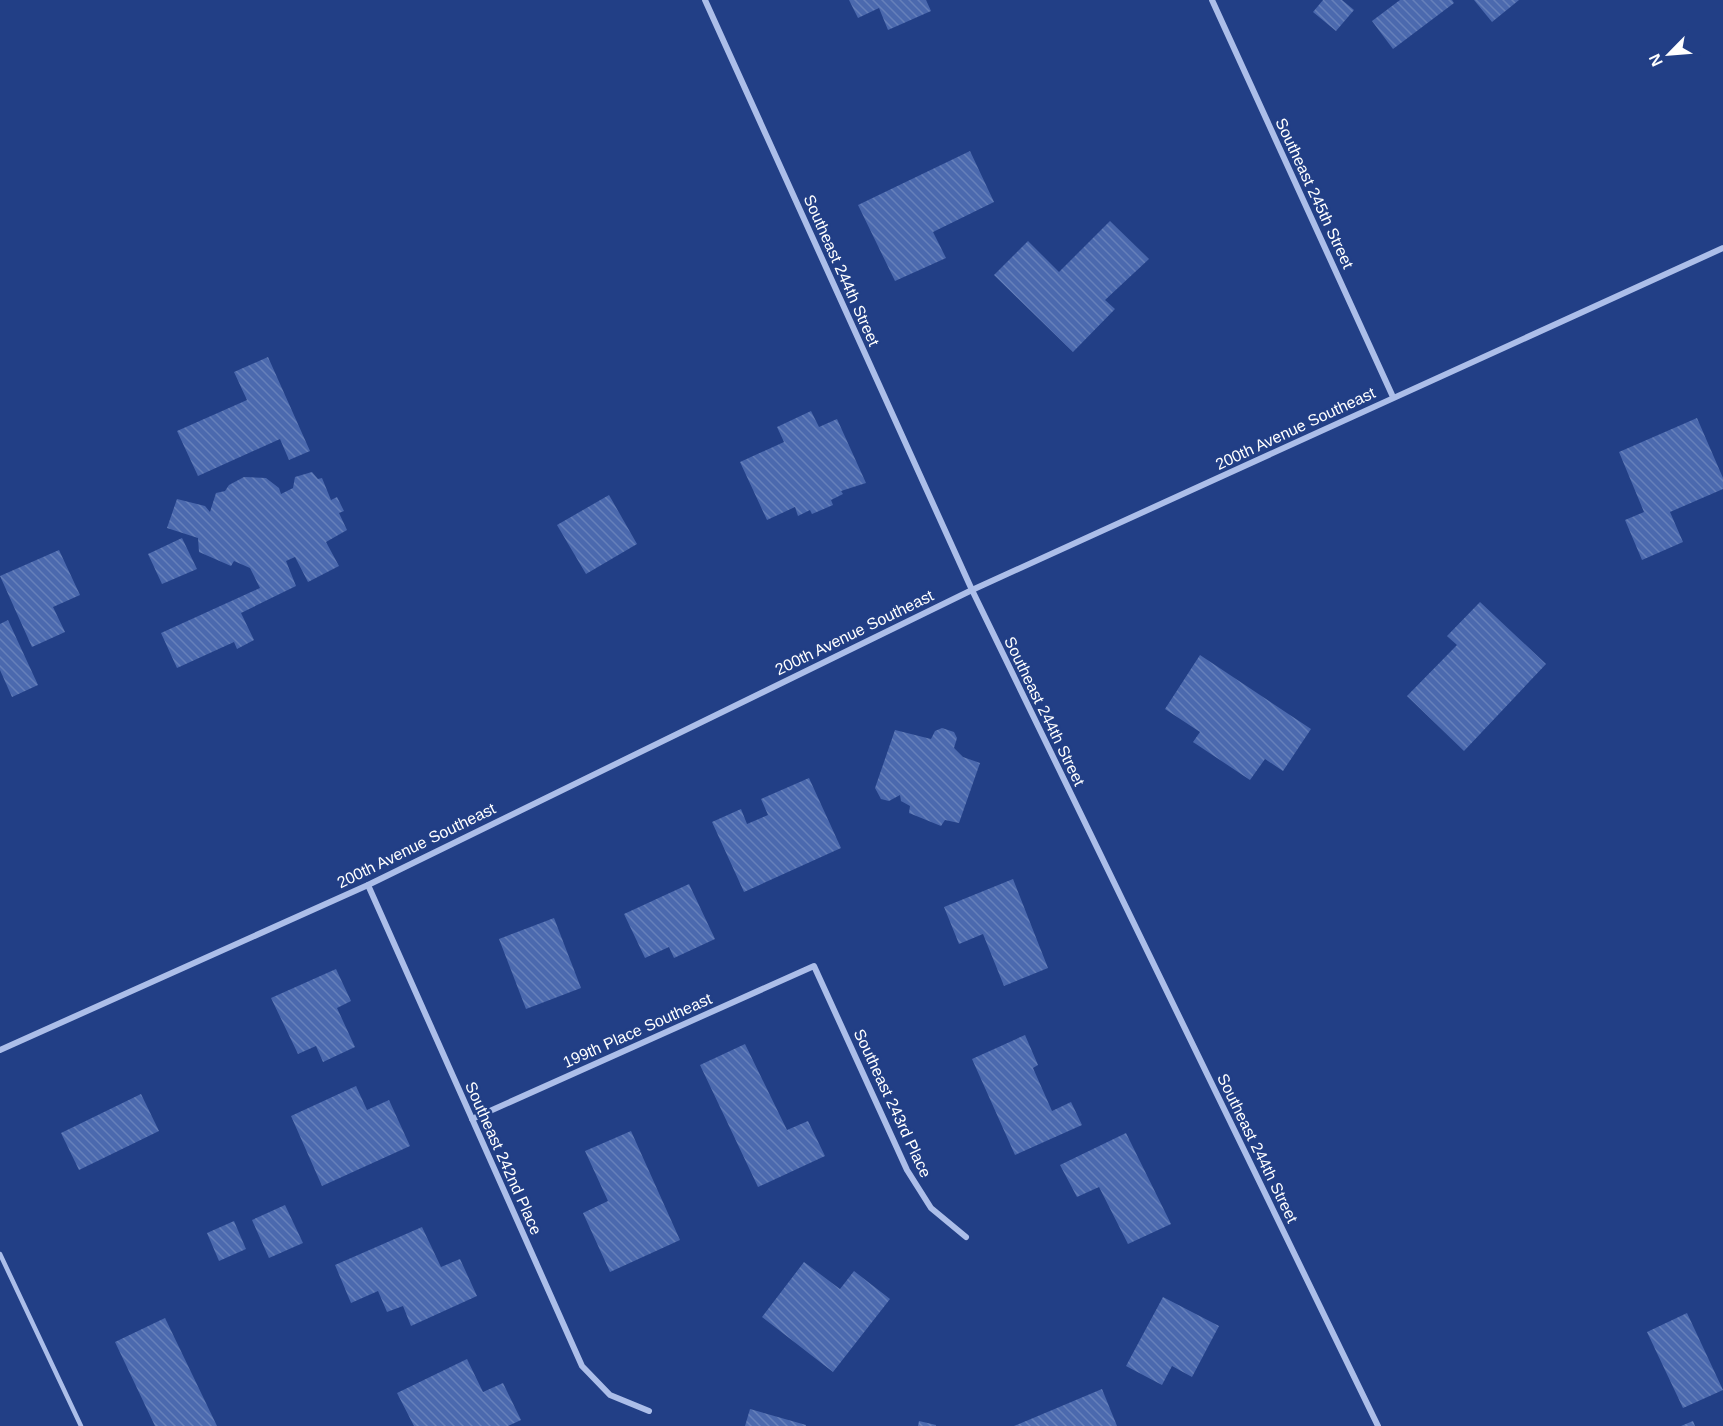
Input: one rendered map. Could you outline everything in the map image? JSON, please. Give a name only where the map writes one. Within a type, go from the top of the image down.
[{"type":"street","name":"Southeast 244th Street","points":[[705,0],[972,590],[1378,1426]]},
{"type":"street","name":"Southeast 245th Street","points":[[1212,0],[1393,397]]},
{"type":"street","name":"200th Avenue Southeast","points":[[0,1050],[368,885],[972,590],[1723,248]]},
{"type":"street","name":"Southeast 242nd Place","points":[[368,885],[582,1366],[610,1395],[649,1411]]},
{"type":"street","name":"199th Place Southeast","points":[[472,1119],[814,966]]},
{"type":"street","name":"Southeast 243rd Place","points":[[814,966],[907,1170],[931,1209],[966,1237]]},
{"type":"lane","points":[[0,1254],[81,1426]]},
{"type":"building","points":[[849,0],[926,0],[931,11],[888,30],[879,8],[858,18]]},
{"type":"building","points":[[1323,0],[1342,0],[1354,10],[1336,31],[1313,12]]},
{"type":"building","points":[[1400,0],[1452,0],[1454,3],[1393,49],[1372,21]]},
{"type":"building","points":[[1474,0],[1519,0],[1492,22]]},
{"type":"building","points":[[970,151],[994,202],[933,232],[946,258],[895,281],[858,205]]},
{"type":"building","points":[[1110,221],[1149,259],[1105,300],[1115,309],[1073,352],[994,275],[1028,241],[1059,272]]},
{"type":"building","points":[[268,357],[310,451],[289,460],[280,439],[198,476],[177,431],[247,400],[234,372]]},
{"type":"building","points":[[811,411],[819,427],[837,419],[866,483],[841,491],[843,494],[831,500],[833,505],[812,514],[810,510],[798,516],[795,507],[767,520],[740,462],[784,442],[777,427]]},
{"type":"building","points":[[1697,418],[1723,478],[1723,489],[1670,512],[1683,542],[1642,560],[1625,520],[1644,512],[1619,452]]},
{"type":"building","points":[[312,472],[318,479],[322,478],[331,500],[337,497],[344,511],[339,513],[347,530],[326,542],[339,566],[308,582],[295,557],[286,561],[296,586],[241,613],[254,640],[237,649],[234,642],[177,668],[161,633],[260,588],[250,568],[234,561],[231,566],[199,552],[198,538],[167,528],[177,499],[205,506],[210,512],[216,493],[225,491],[229,485],[244,477],[266,478],[279,488],[281,494],[293,488],[295,477]]},
{"type":"building","points":[[609,495],[637,544],[586,574],[557,525]]},
{"type":"building","points":[[182,538],[197,569],[162,584],[148,554]]},
{"type":"building","points":[[59,550],[80,595],[53,607],[65,632],[32,647],[0,576]]},
{"type":"building","points":[[1480,602],[1546,664],[1464,751],[1407,696],[1457,645],[1447,636]]},
{"type":"building","points":[[8,620],[38,685],[12,697],[0,670],[0,624]]},
{"type":"building","points":[[1200,655],[1311,729],[1283,771],[1265,759],[1250,780],[1193,742],[1200,732],[1165,709]]},
{"type":"building","points":[[942,728],[954,732],[957,738],[954,748],[963,757],[980,763],[959,823],[945,820],[941,826],[909,813],[910,806],[901,801],[900,795],[889,801],[881,799],[875,788],[895,730],[931,739],[935,731]]},
{"type":"building","points":[[809,778],[841,848],[744,892],[712,822],[741,809],[747,824],[768,815],[761,799]]},
{"type":"building","points":[[1013,879],[1048,968],[1004,986],[983,934],[959,944],[944,907]]},
{"type":"building","points":[[689,884],[715,939],[674,958],[669,947],[645,958],[624,914]]},
{"type":"building","points":[[554,918],[581,988],[526,1009],[499,939]]},
{"type":"building","points":[[336,969],[351,1001],[337,1008],[355,1047],[323,1062],[316,1046],[298,1054],[271,998]]},
{"type":"building","points":[[1025,1035],[1038,1065],[1033,1068],[1052,1111],[1071,1102],[1082,1125],[1015,1155],[972,1059]]},
{"type":"building","points":[[745,1044],[787,1130],[808,1121],[825,1156],[758,1187],[700,1065]]},
{"type":"building","points":[[356,1086],[367,1110],[389,1100],[410,1146],[322,1186],[291,1116]]},
{"type":"building","points":[[141,1094],[159,1131],[79,1170],[61,1133]]},
{"type":"building","points":[[631,1131],[680,1240],[610,1272],[583,1213],[608,1201],[585,1151]]},
{"type":"building","points":[[1126,1133],[1171,1224],[1128,1244],[1099,1187],[1077,1197],[1060,1165]]},
{"type":"building","points":[[285,1205],[303,1243],[269,1258],[252,1220]]},
{"type":"building","points":[[234,1221],[246,1249],[219,1261],[207,1233]]},
{"type":"building","points":[[422,1227],[441,1267],[460,1259],[477,1296],[411,1326],[403,1306],[387,1312],[378,1291],[351,1303],[335,1265]]},
{"type":"building","points":[[804,1262],[840,1289],[854,1271],[890,1299],[833,1372],[762,1317]]},
{"type":"building","points":[[1163,1297],[1219,1326],[1192,1377],[1172,1366],[1162,1385],[1126,1366]]},
{"type":"building","points":[[1687,1313],[1723,1390],[1683,1408],[1647,1332]]},
{"type":"building","points":[[165,1318],[217,1426],[155,1426],[115,1342]]},
{"type":"building","points":[[467,1359],[483,1392],[503,1383],[521,1420],[508,1426],[414,1426],[397,1393]]},
{"type":"building","points":[[1102,1389],[1117,1426],[1014,1426]]},
{"type":"building","points":[[750,1409],[806,1425],[806,1426],[745,1426]]},
{"type":"building","points":[[919,1421],[936,1425],[936,1426],[918,1426]]},
{"type":"building","points":[[1693,1421],[1695,1426],[1681,1426]]}]
